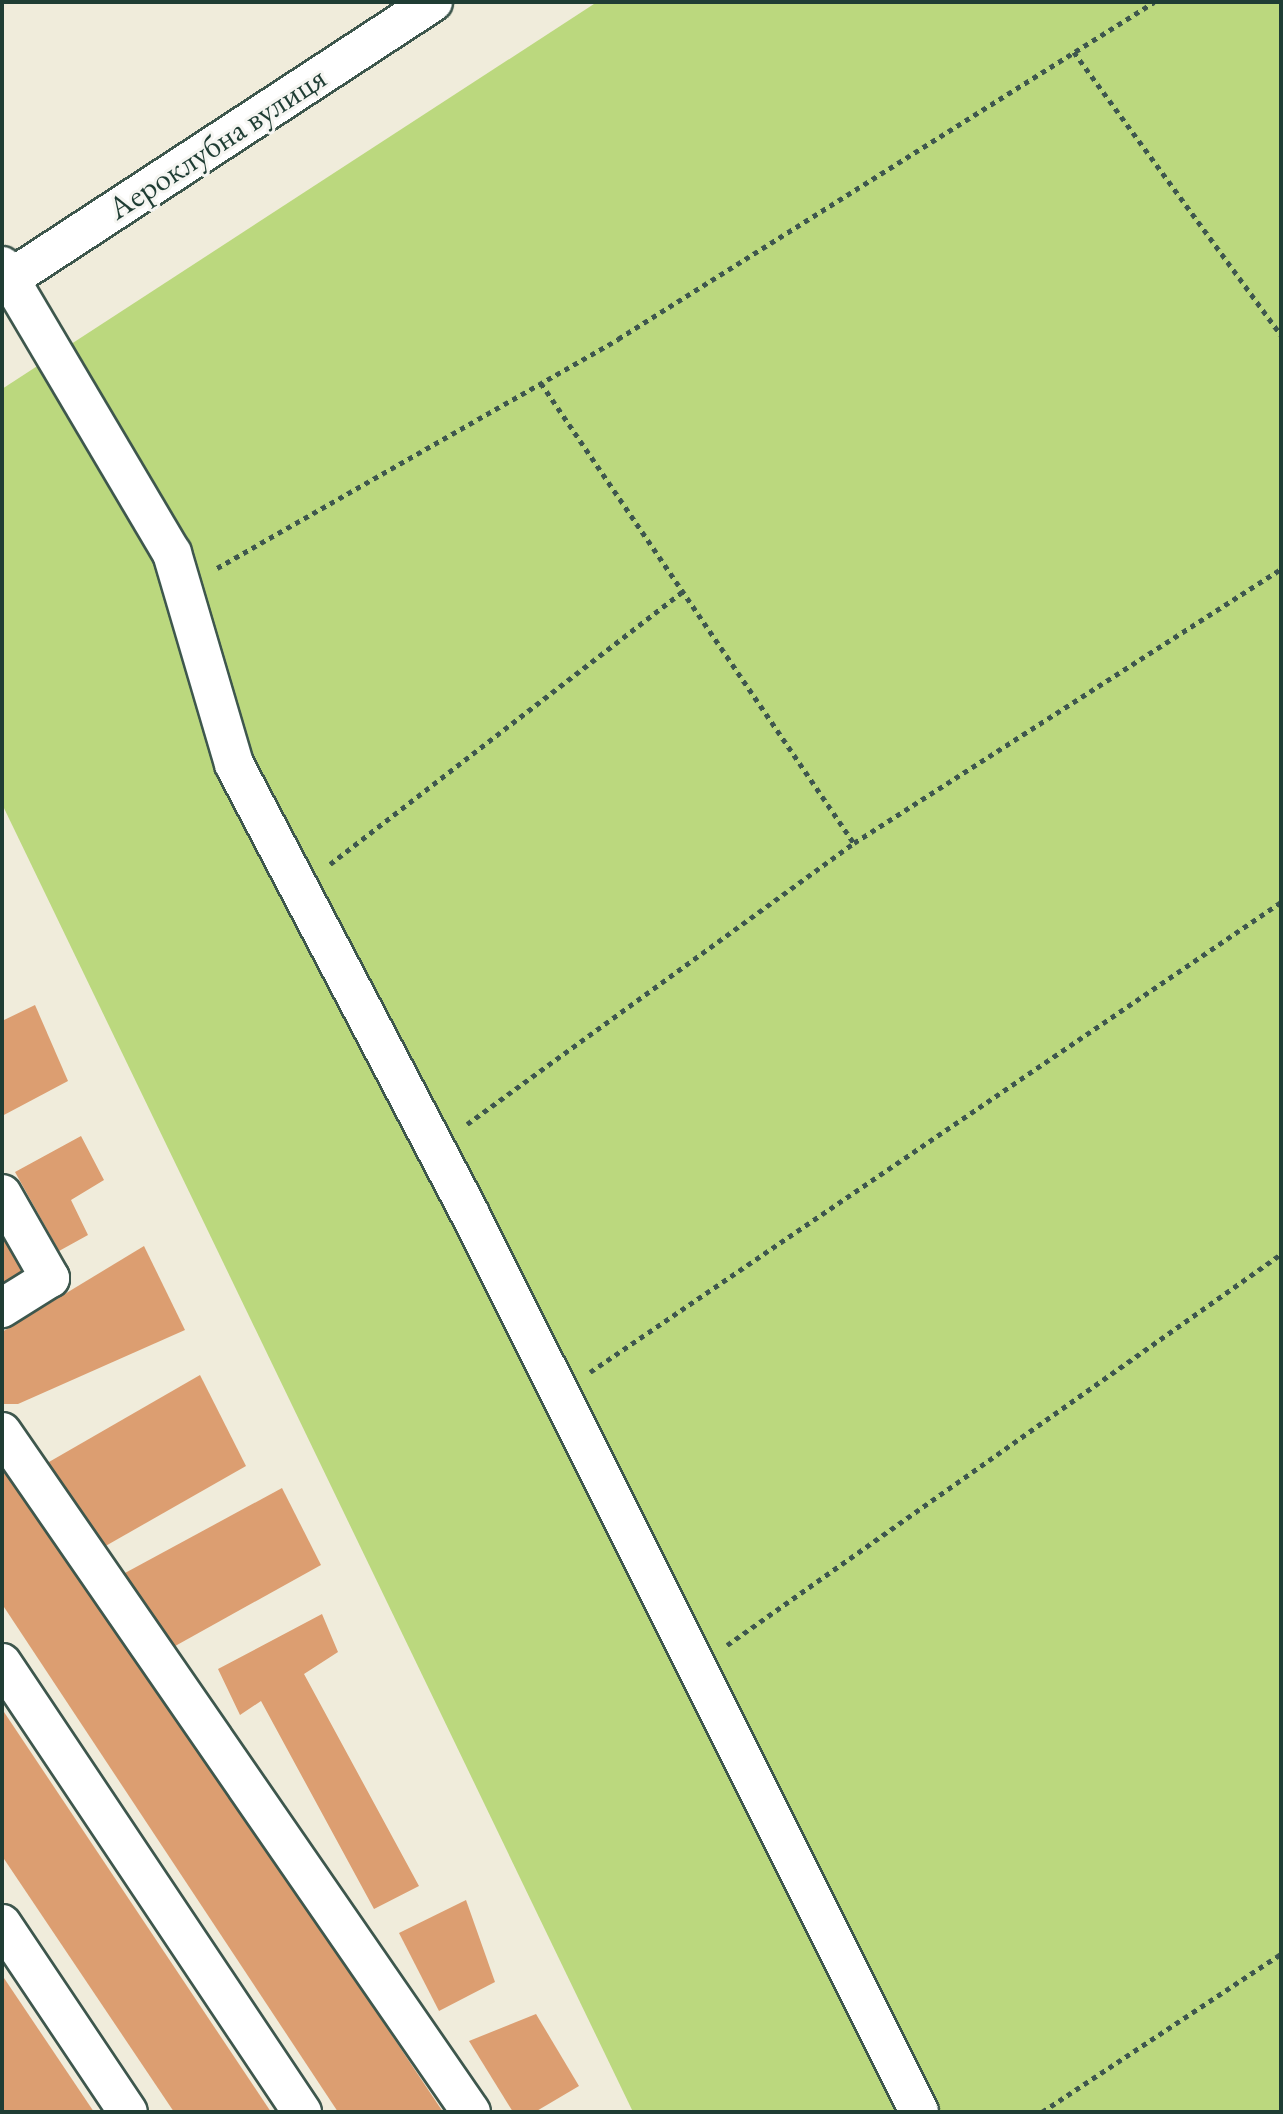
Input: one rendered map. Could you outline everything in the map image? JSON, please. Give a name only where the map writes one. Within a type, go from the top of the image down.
[{"type":"street","name":"Аероклубна вулиця","points":[[5,276],[433,2]]},
{"type":"street","points":[[5,276],[173,553],[234,764],[436,1147],[919,2112]]},
{"type":"street","points":[[2,1194],[50,1278],[2,1308]]},
{"type":"street","points":[[2,1433],[471,2112]]},
{"type":"street","points":[[2,1663],[302,2112]]},
{"type":"street","points":[[2,1924],[128,2112]]},
{"type":"path","points":[[183,587],[541,383],[1154,2]]},
{"type":"path","points":[[1074,52],[1281,335]]},
{"type":"path","points":[[541,383],[854,843]]},
{"type":"path","points":[[436,1147],[854,843],[1281,569]]},
{"type":"path","points":[[299,888],[683,591]]},
{"type":"path","points":[[560,1393],[752,1258],[1281,902]]},
{"type":"path","points":[[697,1667],[1281,1254]]},
{"type":"path","points":[[1042,2112],[1281,1954]]},
{"type":"green space","points":[[597,2],[1281,2],[1281,2112],[633,2112],[2,804],[2,389]]},
{"type":"building","points":[[35,1005],[68,1081],[2,1116],[2,1021]]},
{"type":"building","points":[[81,1136],[104,1180],[71,1200],[88,1235],[59,1251],[15,1172]]},
{"type":"building","points":[[2,1226],[34,1275],[2,1297]]},
{"type":"building","points":[[144,1246],[185,1330],[18,1404],[2,1404],[2,1332]]},
{"type":"building","points":[[200,1375],[246,1466],[95,1552],[42,1466]]},
{"type":"building","points":[[2,1450],[443,2112],[338,2112],[2,1604]]},
{"type":"building","points":[[282,1488],[321,1565],[168,1650],[125,1573]]},
{"type":"building","points":[[322,1614],[338,1652],[304,1674],[419,1886],[374,1909],[261,1701],[240,1715],[218,1669]]},
{"type":"building","points":[[2,1709],[271,2112],[174,2112],[2,1856]]},
{"type":"building","points":[[466,1900],[495,1982],[439,2011],[399,1933]]},
{"type":"building","points":[[2,1975],[94,2112],[2,2112]]},
{"type":"building","points":[[536,2014],[579,2086],[535,2112],[513,2112],[469,2041]]}]
